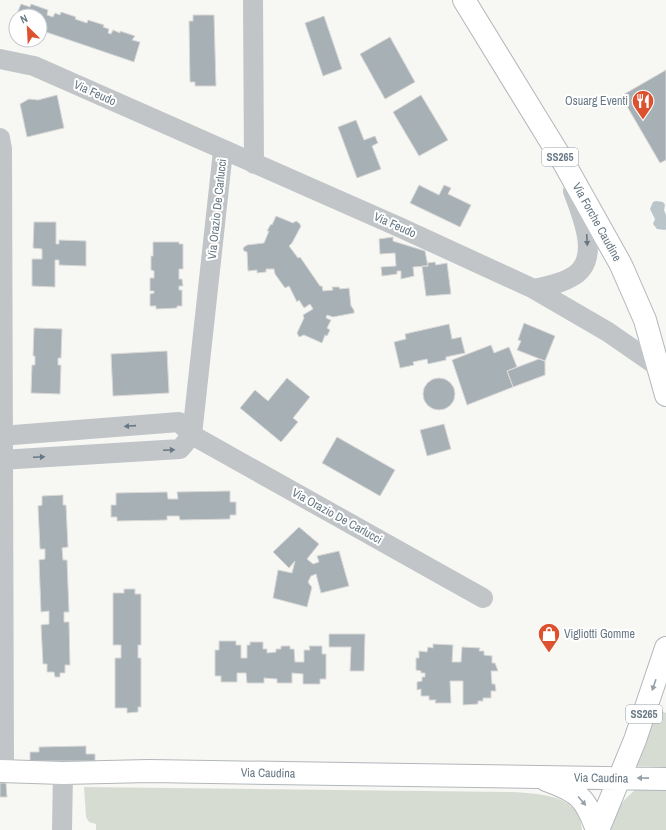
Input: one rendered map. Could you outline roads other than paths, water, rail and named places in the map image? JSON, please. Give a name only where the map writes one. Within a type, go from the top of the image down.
[{"type":"main road","name":"Via Forche Caudine","points":[[464,0],[564,163],[620,265],[662,360],[666,395]]},
{"type":"main road","name":"SS265","points":[[597,830],[635,740],[666,648]]},
{"type":"main road","name":"Via Caudina","points":[[2,771],[63,773],[149,771],[666,779]]},
{"type":"main road","name":"Via Caudina","points":[[536,776],[572,791],[588,807],[597,830]]},
{"type":"street","points":[[253,0],[254,164]]},
{"type":"street","name":"Via Feudo","points":[[0,59],[34,66],[223,151],[399,227],[534,289],[608,332],[662,360]]},
{"type":"street","points":[[0,138],[2,149],[2,771]]},
{"type":"street","name":"Via Orazio De Carlucci","points":[[192,435],[223,151]]},
{"type":"street","points":[[534,289],[556,284],[576,274],[584,265],[588,237],[564,163]]},
{"type":"street","name":"Via Orazio De Carlucci","points":[[2,436],[179,422],[192,435],[483,598]]},
{"type":"street","points":[[2,460],[180,449],[192,435]]},
{"type":"street","points":[[62,830],[63,773]]},
{"type":"place","name":"Osuarg Eventi","points":[[643,120]]},
{"type":"place","name":"Vigliotti Gomme","points":[[549,654]]}]
